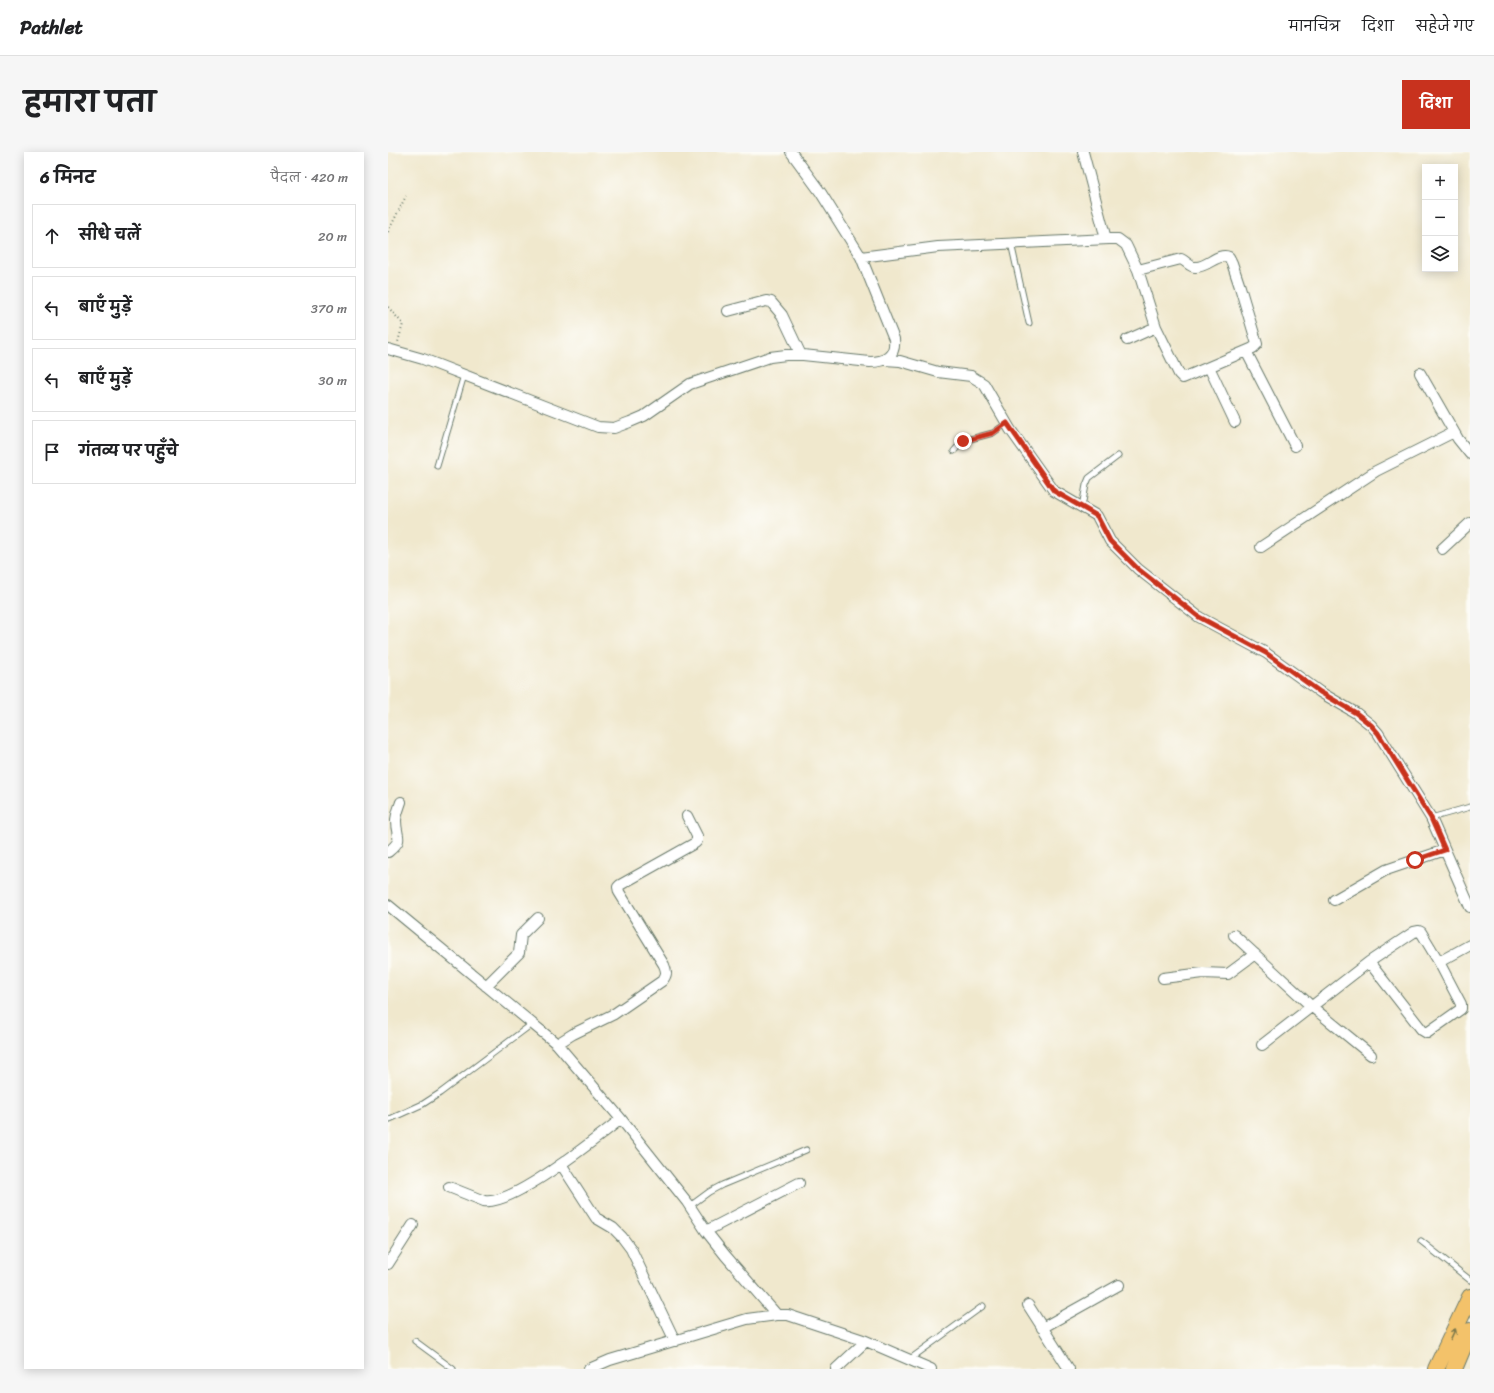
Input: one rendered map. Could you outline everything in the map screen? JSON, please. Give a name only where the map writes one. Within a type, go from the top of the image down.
[{"type":"main road","points":[[1436,1369],[1470,1297]]},
{"type":"main road","points":[[1454,1369],[1470,1331]]},
{"type":"street","points":[[791,152],[820,193],[860,257],[894,339],[893,351],[885,360]]},
{"type":"street","points":[[1083,152],[1106,239]]},
{"type":"street","points":[[860,257],[938,247],[1106,239],[1118,240],[1126,245],[1138,270],[1156,327],[1181,376],[1186,377],[1256,346],[1236,275],[1229,258],[1224,256],[1197,267],[1191,266],[1181,259],[1138,270]]},
{"type":"street","points":[[728,311],[771,302],[782,315],[801,355]]},
{"type":"street","points":[[1127,340],[1156,327]]},
{"type":"street","points":[[391,350],[423,359],[598,427],[607,428],[614,428],[644,416],[690,384],[770,357],[801,355],[870,362],[885,360],[900,361],[938,372],[967,376],[979,380],[988,389],[1007,423],[1054,491],[1097,516],[1110,541],[1129,560],[1199,617],[1266,653],[1320,692],[1356,713],[1371,725],[1378,733],[1431,818],[1470,907]]},
{"type":"street","points":[[1246,351],[1295,446]]},
{"type":"street","points":[[1209,367],[1235,422]]},
{"type":"street","points":[[1420,373],[1454,432],[1470,454]]},
{"type":"street","points":[[1261,547],[1376,471],[1454,432]]},
{"type":"street","points":[[1442,549],[1470,523]]},
{"type":"street","points":[[388,852],[399,840],[396,820],[401,802]]},
{"type":"street","points":[[557,1044],[573,1034],[614,1014],[662,981],[666,976],[667,972],[664,965],[619,892],[618,887],[620,884],[697,841],[697,836],[687,816]]},
{"type":"street","points":[[1334,900],[1386,870],[1445,850]]},
{"type":"street","points":[[388,905],[557,1044],[621,1119],[690,1206],[706,1231],[777,1315]]},
{"type":"street","points":[[486,986],[519,953],[521,935],[538,918]]},
{"type":"street","points":[[1262,1045],[1369,962],[1417,930],[1421,932],[1439,962],[1461,1008],[1427,1033],[1422,1030],[1369,962]]},
{"type":"street","points":[[1234,935],[1311,1006],[1371,1055]]},
{"type":"street","points":[[1439,962],[1470,945]]},
{"type":"street","points":[[1163,978],[1203,973],[1228,974],[1255,954]]},
{"type":"street","points":[[449,1187],[487,1202],[499,1199],[534,1182],[561,1164],[621,1119]]},
{"type":"street","points":[[561,1164],[596,1218],[613,1228],[631,1249],[675,1341]]},
{"type":"street","points":[[706,1231],[799,1183]]},
{"type":"street","points":[[388,1264],[413,1225]]},
{"type":"street","points":[[1042,1328],[1119,1286]]},
{"type":"street","points":[[1028,1305],[1069,1369]]},
{"type":"street","points":[[589,1369],[610,1360],[747,1319],[777,1315],[788,1315],[866,1341],[931,1369]]},
{"type":"street","points":[[836,1369],[866,1341]]},
{"type":"lane","points":[[1011,243],[1029,324]]},
{"type":"lane","points":[[437,466],[464,375]]},
{"type":"lane","points":[[954,451],[963,441],[993,433],[1007,423]]},
{"type":"lane","points":[[1082,507],[1086,485],[1089,478],[1118,456]]},
{"type":"lane","points":[[1431,818],[1470,807]]},
{"type":"lane","points":[[390,1119],[423,1104],[440,1093],[532,1024]]},
{"type":"lane","points":[[690,1206],[709,1192],[722,1185],[806,1150]]},
{"type":"lane","points":[[1421,1241],[1470,1280]]},
{"type":"lane","points":[[910,1359],[983,1306]]},
{"type":"lane","points":[[415,1341],[453,1369]]},
{"type":"path","points":[[388,232],[406,196]]},
{"type":"path","points":[[388,307],[404,324],[391,350]]},
{"type":"route","points":[[963,441],[993,433],[1007,423],[1054,491],[1097,516],[1110,541],[1138,569],[1199,617],[1266,653],[1320,692],[1356,713],[1371,725],[1378,733],[1431,818],[1445,850],[1415,860]]}]
